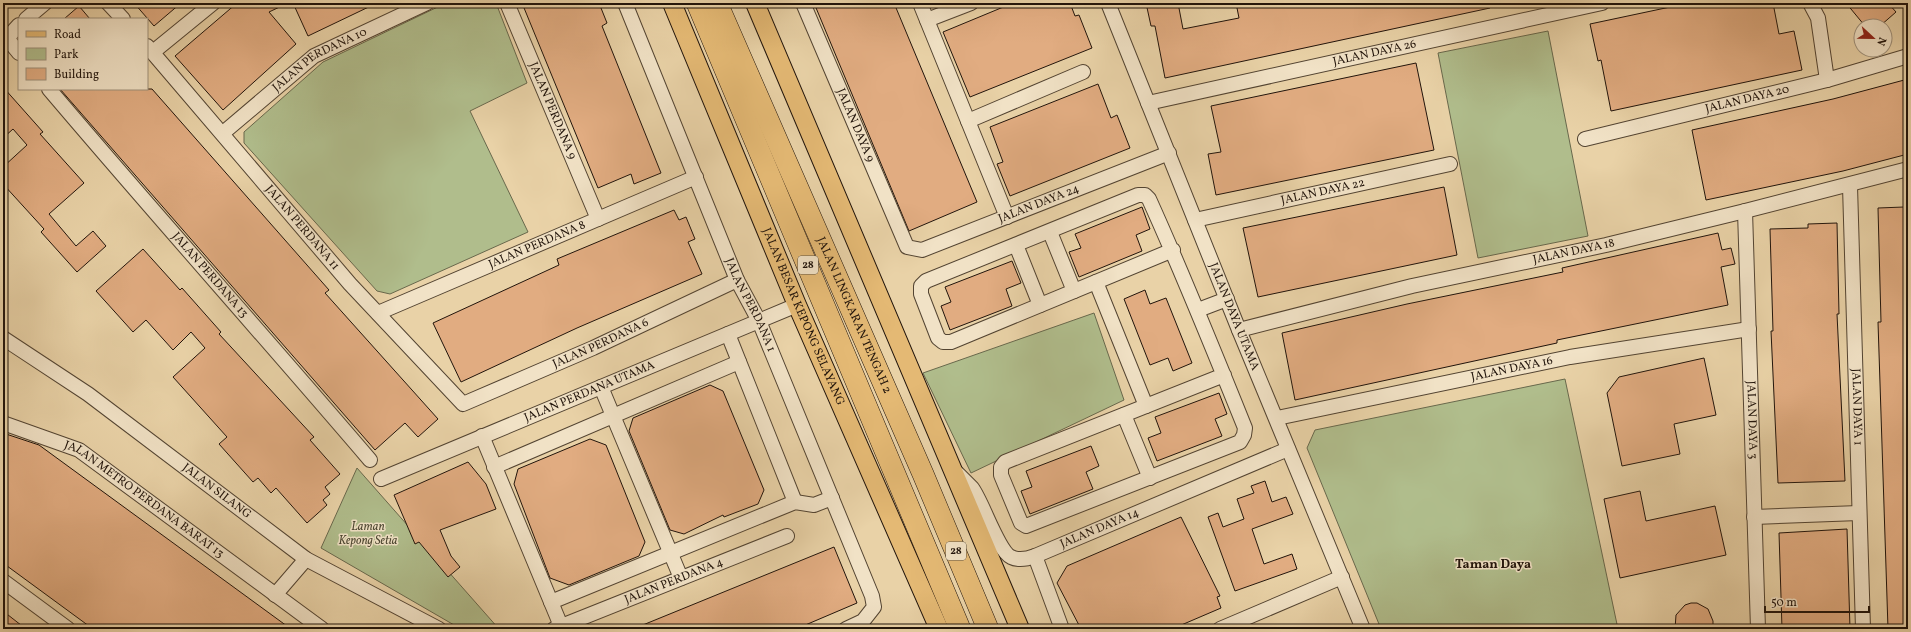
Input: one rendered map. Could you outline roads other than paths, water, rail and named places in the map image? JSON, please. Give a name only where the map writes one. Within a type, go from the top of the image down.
[{"type":"highway","name":"JALAN LINGKARAN TENGAH 2","points":[[697,3],[725,46],[924,474],[988,629]]},
{"type":"highway","name":"JALAN LINGKARAN TENGAH 2","points":[[717,3],[725,46],[899,482],[960,629]]},
{"type":"main road","name":"JALAN BESAR KEPONG SELAYANG","points":[[672,3],[797,305],[939,629]]},
{"type":"main road","points":[[755,3],[1020,629]]},
{"type":"street","points":[[27,18],[45,3]]},
{"type":"street","points":[[108,3],[122,18]]},
{"type":"street","points":[[150,49],[213,3]]},
{"type":"street","name":"JALAN PERDANA 10","points":[[222,133],[314,56],[427,3]]},
{"type":"street","name":"JALAN PERDANA 9","points":[[507,3],[598,219]]},
{"type":"street","name":"JALAN PERDANA 1","points":[[625,3],[737,280],[759,321],[872,596],[874,607],[864,622],[846,629]]},
{"type":"street","name":"JALAN DAYA 9","points":[[803,3],[907,247]]},
{"type":"street","points":[[920,3],[1007,217]]},
{"type":"street","points":[[927,20],[971,3]]},
{"type":"street","name":"JALAN DAYA UTAMA","points":[[1108,3],[1239,330],[1277,418],[1288,449],[1363,629]]},
{"type":"street","name":"JALAN DAYA 26","points":[[1148,103],[1602,3]]},
{"type":"street","points":[[1810,3],[1818,18],[1827,80]]},
{"type":"street","points":[[15,48],[9,36],[18,26]]},
{"type":"street","name":"JALAN PERDANA 11","points":[[150,49],[378,313],[463,404]]},
{"type":"street","name":"JALAN DAYA 20","points":[[1585,139],[1827,80],[1908,56]]},
{"type":"street","points":[[968,121],[1083,72]]},
{"type":"street","name":"JALAN PERDANA 13","points":[[51,90],[147,206],[274,348],[370,460]]},
{"type":"street","name":"JALAN DAYA 24","points":[[907,247],[922,250],[1169,154]]},
{"type":"street","name":"JALAN DAYA 22","points":[[1195,220],[1450,164]]},
{"type":"street","name":"JALAN DAYA 18","points":[[1239,330],[1412,286],[1606,245],[1850,186],[1908,169]]},
{"type":"street","name":"JALAN PERDANA 8","points":[[378,313],[696,177]]},
{"type":"street","name":"JALAN DAYA 1","points":[[1850,186],[1863,629]]},
{"type":"street","points":[[1173,250],[950,342],[943,342],[938,338],[921,294],[921,286],[926,280],[1138,196],[1145,195],[1149,199],[1173,250],[1198,310],[1224,375],[1245,428],[1244,435],[1240,442],[1026,526],[1021,523],[1004,482],[1001,467],[1005,462],[1224,375]]},
{"type":"street","name":"JALAN DAYA 3","points":[[1745,211],[1758,629]]},
{"type":"street","points":[[1050,232],[1074,291]]},
{"type":"street","points":[[1016,245],[1040,305]]},
{"type":"street","name":"JALAN PERDANA 6","points":[[463,404],[592,348],[737,280]]},
{"type":"street","points":[[1096,282],[1146,406]]},
{"type":"street","points":[[1198,310],[1227,299]]},
{"type":"street","name":"JALAN PERDANA UTAMA","points":[[381,478],[797,305]]},
{"type":"street","name":"JALAN DAYA 16","points":[[1277,418],[1570,357],[1749,329]]},
{"type":"street","points":[[728,334],[795,502]]},
{"type":"street","name":"JALAN SILANG","points":[[3,338],[88,394],[306,559],[439,629]]},
{"type":"street","points":[[494,467],[739,362]]},
{"type":"street","points":[[601,387],[681,578]]},
{"type":"street","points":[[1124,415],[1150,478]]},
{"type":"street","name":"JALAN METRO PERDANA BARAT 13","points":[[3,423],[79,450],[322,629]]},
{"type":"street","points":[[482,436],[551,602],[557,628]]},
{"type":"street","name":"JALAN DAYA 14","points":[[952,468],[972,488],[985,511],[1004,552],[1011,558],[1022,560],[1035,556],[1288,449]]},
{"type":"street","points":[[551,602],[795,502],[814,505],[832,498]]},
{"type":"street","points":[[1754,517],[1859,513]]},
{"type":"street","name":"JALAN PERDANA 4","points":[[557,628],[787,536]]},
{"type":"street","points":[[1035,556],[1062,629]]},
{"type":"street","points":[[275,594],[306,559]]},
{"type":"street","points":[[1220,629],[1342,578]]},
{"type":"street","points":[[3,581],[68,629]]},
{"type":"district","name":"Taman Daya","points":[[1493,565]]},
{"type":"park label","name":"Laman Kepong Setia","points":[[368,534]]}]
